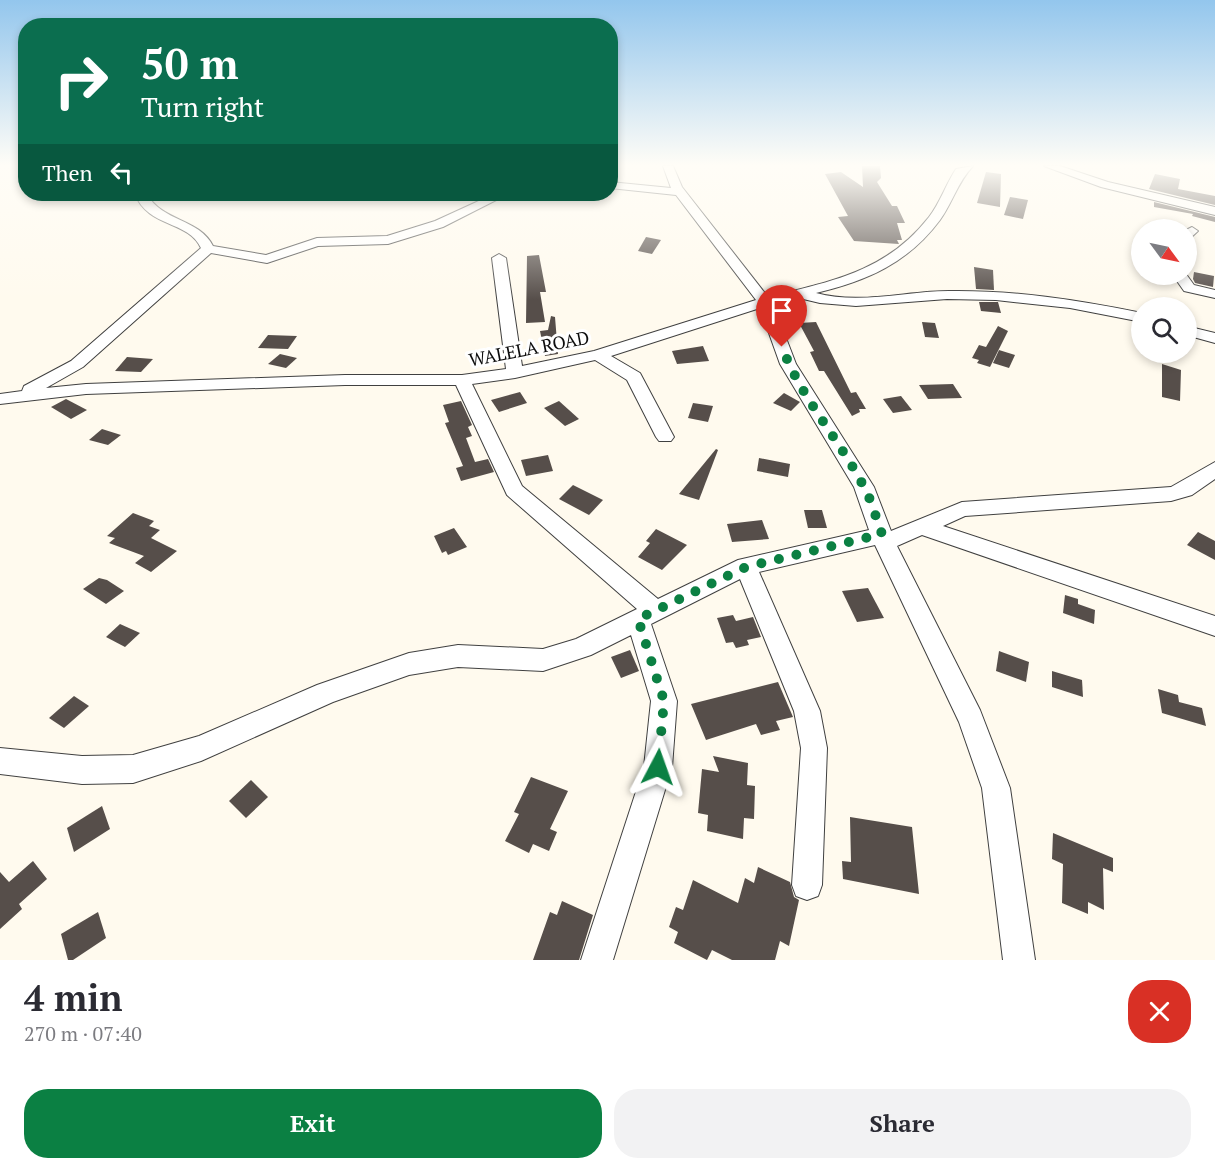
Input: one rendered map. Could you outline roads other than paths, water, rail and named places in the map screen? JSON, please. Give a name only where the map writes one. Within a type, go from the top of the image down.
[{"type":"street","points":[[151,211],[197,234],[207,242],[208,249]]},
{"type":"street","points":[[208,249],[267,259],[317,242],[388,240],[439,224],[467,211]]},
{"type":"street","points":[[695,211],[765,302],[788,364],[864,488],[883,538],[971,719],[996,788],[1019,960]]},
{"type":"street","name":"WALELA ROAD","points":[[0,399],[86,389],[345,380],[462,380],[515,373],[598,355],[765,302],[853,280],[877,269],[909,245],[935,218],[939,211]]},
{"type":"street","points":[[21,396],[77,364],[208,249]]},
{"type":"street","points":[[499,258],[515,373]]},
{"type":"street","points":[[1183,285],[1188,289],[1215,294]]},
{"type":"street","points":[[800,293],[833,301],[884,301],[947,295],[1018,297],[1079,304],[1131,316]]},
{"type":"street","points":[[1197,333],[1215,338]]},
{"type":"street","points":[[598,355],[634,377],[665,437]]},
{"type":"street","points":[[77,364],[86,389]]},
{"type":"street","points":[[462,380],[514,490],[646,614],[664,701],[658,767],[597,960]]},
{"type":"street","points":[[0,761],[82,770],[133,769],[201,748],[326,693],[410,664],[458,656],[543,660],[582,648],[646,614],[746,567],[883,538],[962,509],[1171,494],[1185,490],[1215,469]]},
{"type":"street","points":[[920,526],[1215,626]]},
{"type":"street","points":[[746,567],[807,711],[814,748],[807,885]]}]
